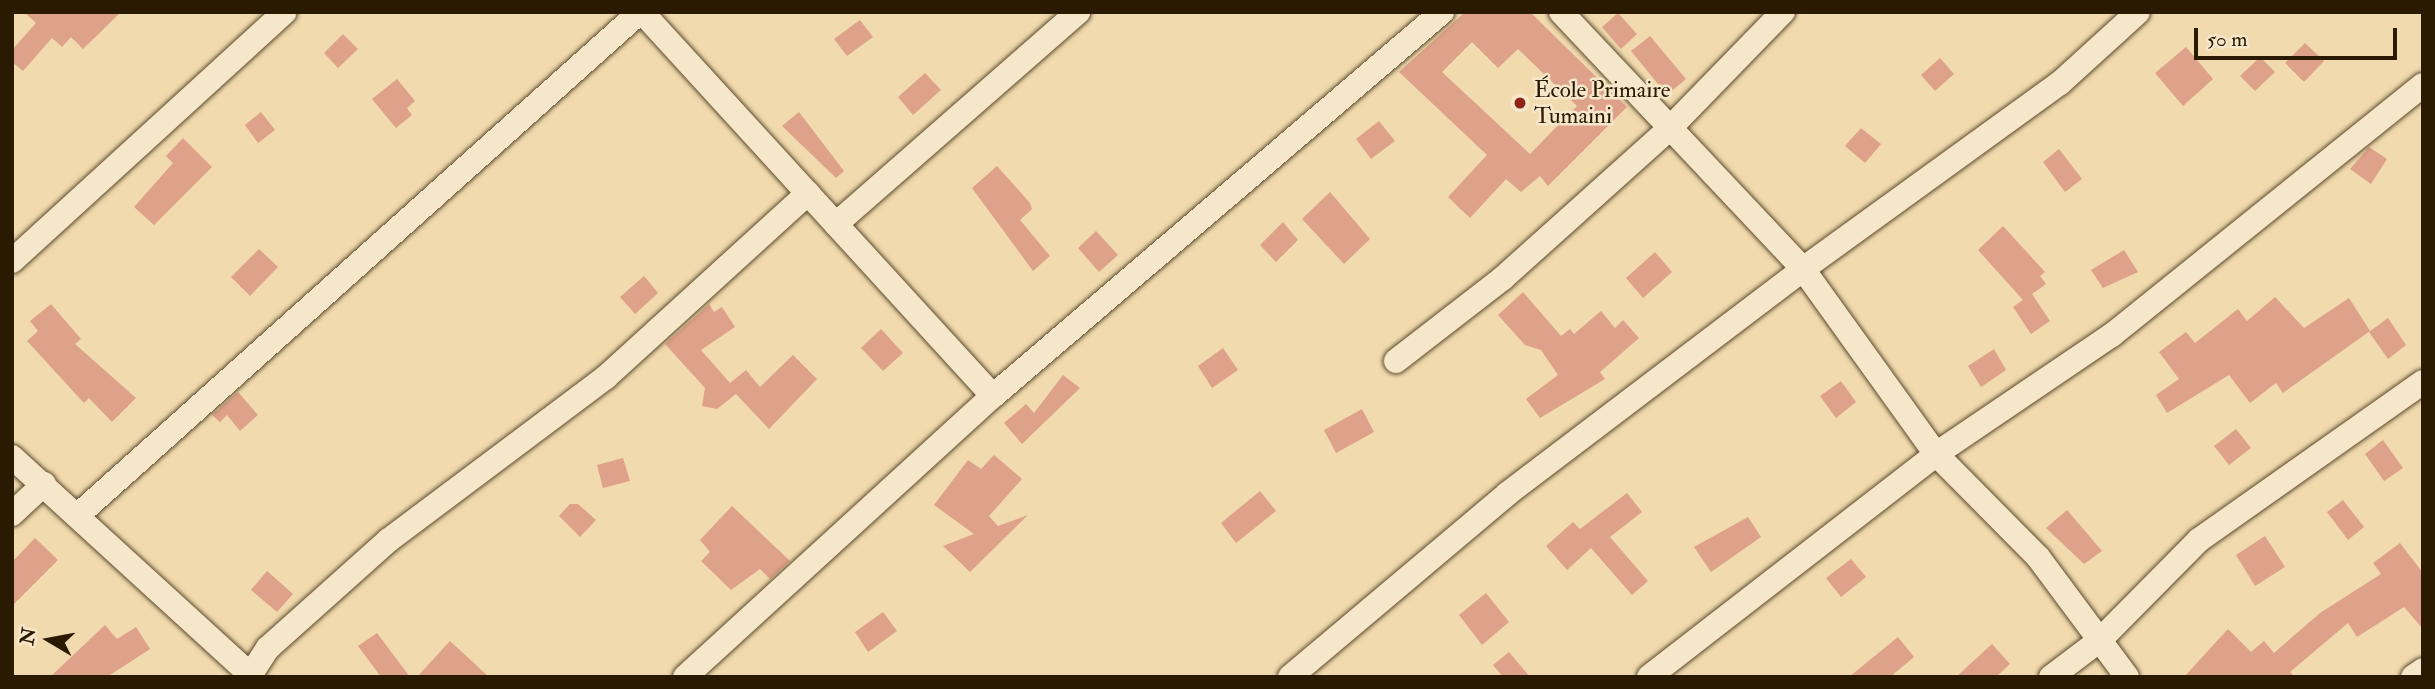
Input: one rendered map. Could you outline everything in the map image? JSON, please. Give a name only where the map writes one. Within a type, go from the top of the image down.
[{"type":"street","points":[[12,261],[285,12]]},
{"type":"street","points":[[78,515],[641,12],[993,396]]},
{"type":"street","points":[[836,224],[1079,12]]},
{"type":"street","points":[[685,677],[993,396],[1442,12]]},
{"type":"street","points":[[1561,12],[1803,269],[1936,454],[2038,557],[2127,677]]},
{"type":"street","points":[[1396,361],[1503,278],[1670,128],[1783,12]]},
{"type":"street","points":[[1290,677],[1507,494],[1803,269],[2060,83],[2138,12]]},
{"type":"street","points":[[1649,677],[1936,454],[2112,335],[2423,85]]},
{"type":"street","points":[[12,457],[252,675],[268,648],[389,540],[606,377],[808,193]]},
{"type":"street","points":[[2051,677],[2100,640],[2199,540],[2423,382]]},
{"type":"street","points":[[12,514],[44,484]]},
{"type":"street","points":[[2413,677],[2423,670]]},
{"type":"building","points":[[24,12],[121,12],[83,49],[71,37],[62,47],[52,38],[23,71],[12,62],[12,50],[36,23]]},
{"type":"building","points":[[1465,12],[1530,12],[1627,107],[1548,186],[1540,176],[1521,192],[1506,179],[1470,218],[1448,197],[1487,155],[1399,72]],"holes":[[[1472,42],[1498,68],[1518,49],[1577,106],[1530,154],[1442,72]]]},
{"type":"building","points":[[1618,13],[1637,34],[1621,49],[1602,27]]},
{"type":"building","points":[[860,20],[873,37],[847,56],[834,39]]},
{"type":"building","points":[[343,34],[358,49],[338,68],[324,53]]},
{"type":"building","points":[[1650,36],[1686,79],[1667,95],[1631,51]]},
{"type":"building","points":[[2305,43],[2324,61],[2304,82],[2285,63]]},
{"type":"building","points":[[2186,47],[2213,79],[2183,106],[2155,73]]},
{"type":"building","points":[[2260,57],[2275,72],[2255,91],[2240,76]]},
{"type":"building","points":[[1940,58],[1954,74],[1935,91],[1921,75]]},
{"type":"building","points":[[925,73],[941,90],[913,115],[898,97]]},
{"type":"building","points":[[397,79],[415,101],[407,108],[412,115],[396,128],[372,99]]},
{"type":"building","points":[[261,112],[275,130],[258,143],[245,125]]},
{"type":"building","points":[[799,112],[844,171],[836,178],[782,126]]},
{"type":"building","points":[[1379,121],[1395,141],[1371,159],[1356,139]]},
{"type":"building","points":[[1861,128],[1881,144],[1865,163],[1845,146]]},
{"type":"building","points":[[183,138],[212,167],[154,225],[134,207],[173,163],[166,156]]},
{"type":"building","points":[[2369,147],[2387,159],[2371,184],[2350,169]]},
{"type":"building","points":[[2059,149],[2082,179],[2065,192],[2043,162]]},
{"type":"building","points":[[997,166],[1030,203],[1032,209],[1020,220],[1050,256],[1033,271],[972,188]]},
{"type":"building","points":[[1330,192],[1370,239],[1344,264],[1302,219]]},
{"type":"building","points":[[1283,222],[1298,240],[1276,262],[1260,245]]},
{"type":"building","points":[[2003,226],[2045,272],[2040,276],[2046,284],[2032,294],[2050,321],[2031,334],[2013,307],[2023,300],[1978,250]]},
{"type":"building","points":[[1096,231],[1118,255],[1099,272],[1078,248]]},
{"type":"building","points":[[259,249],[278,267],[250,296],[231,277]]},
{"type":"building","points":[[2124,250],[2138,272],[2103,288],[2091,270]]},
{"type":"building","points":[[1655,252],[1672,272],[1643,298],[1626,278]]},
{"type":"building","points":[[644,276],[658,293],[635,314],[620,297]]},
{"type":"building","points":[[1523,292],[1561,336],[1570,329],[1574,334],[1601,311],[1615,328],[1623,320],[1639,338],[1600,372],[1605,379],[1540,418],[1526,399],[1558,375],[1541,350],[1525,345],[1498,315]]},
{"type":"building","points":[[2275,297],[2304,328],[2349,298],[2370,331],[2283,393],[2276,383],[2250,403],[2229,375],[2167,413],[2156,395],[2179,379],[2159,352],[2186,332],[2195,343],[2238,309],[2247,321]]},
{"type":"building","points":[[51,304],[81,339],[75,344],[136,398],[112,422],[89,398],[84,403],[27,341],[38,331],[30,321]]},
{"type":"building","points":[[709,304],[714,312],[722,307],[735,327],[701,350],[730,383],[746,370],[760,387],[793,355],[817,379],[769,429],[736,394],[717,409],[702,406],[705,388],[665,344]]},
{"type":"building","points":[[2388,318],[2406,345],[2388,359],[2369,332]]},
{"type":"building","points":[[881,329],[903,353],[883,371],[861,348]]},
{"type":"building","points":[[1223,348],[1238,370],[1212,388],[1198,366]]},
{"type":"building","points":[[1994,349],[2006,370],[1981,387],[1968,366]]},
{"type":"building","points":[[1063,375],[1080,388],[1022,444],[1004,423],[1026,404],[1034,413]]},
{"type":"building","points":[[1841,381],[1856,402],[1836,418],[1820,396]]},
{"type":"building","points":[[238,392],[258,415],[240,431],[227,415],[220,422],[212,415]]},
{"type":"building","points":[[1362,409],[1374,432],[1336,453],[1324,430]]},
{"type":"building","points":[[2236,429],[2251,448],[2229,465],[2214,446]]},
{"type":"building","points":[[2383,440],[2403,468],[2384,481],[2365,454]]},
{"type":"building","points":[[994,455],[1022,479],[989,516],[998,526],[1028,515],[970,572],[943,546],[974,534],[934,505],[968,460],[981,469]]},
{"type":"building","points":[[623,458],[630,481],[603,488],[597,465]]},
{"type":"building","points":[[1260,491],[1276,511],[1236,543],[1221,523]]},
{"type":"building","points":[[1627,493],[1642,512],[1610,537],[1648,581],[1632,595],[1591,548],[1567,570],[1546,546],[1573,522],[1580,529]]},
{"type":"building","points":[[2343,500],[2364,527],[2348,540],[2327,512]]},
{"type":"building","points":[[570,504],[578,504],[596,520],[580,537],[559,516]]},
{"type":"building","points":[[732,506],[790,561],[770,579],[760,569],[731,590],[701,561],[710,552],[700,540]]},
{"type":"building","points":[[2067,510],[2102,551],[2084,564],[2046,528]]},
{"type":"building","points":[[1748,517],[1761,537],[1711,572],[1694,547]]},
{"type":"building","points":[[2265,536],[2285,567],[2255,586],[2236,555]]},
{"type":"building","points":[[35,538],[58,560],[12,606],[12,562]]},
{"type":"building","points":[[2400,543],[2423,573],[2423,629],[2404,607],[2357,637],[2348,623],[2290,672],[2295,677],[2184,677],[2228,629],[2251,652],[2264,641],[2274,653],[2320,613],[2381,574],[2373,563]]},
{"type":"building","points":[[1851,559],[1866,577],[1841,597],[1826,578]]},
{"type":"building","points":[[267,571],[293,594],[277,612],[251,590]]},
{"type":"building","points":[[1486,593],[1509,622],[1482,645],[1459,615]]},
{"type":"building","points":[[883,612],[897,631],[868,652],[855,632]]},
{"type":"building","points":[[105,625],[117,639],[136,627],[150,649],[107,677],[50,677]]},
{"type":"building","points":[[377,633],[410,677],[381,677],[358,646]]},
{"type":"building","points":[[1898,637],[1914,657],[1890,677],[1849,677]]},
{"type":"building","points":[[450,641],[489,677],[417,677]]},
{"type":"building","points":[[1992,644],[2010,664],[1996,677],[1956,677]]},
{"type":"building","points":[[1509,652],[1530,677],[1503,677],[1493,665]]},
{"type":"place","name":"École Primaire Tumaini","points":[[1520,103]]}]
